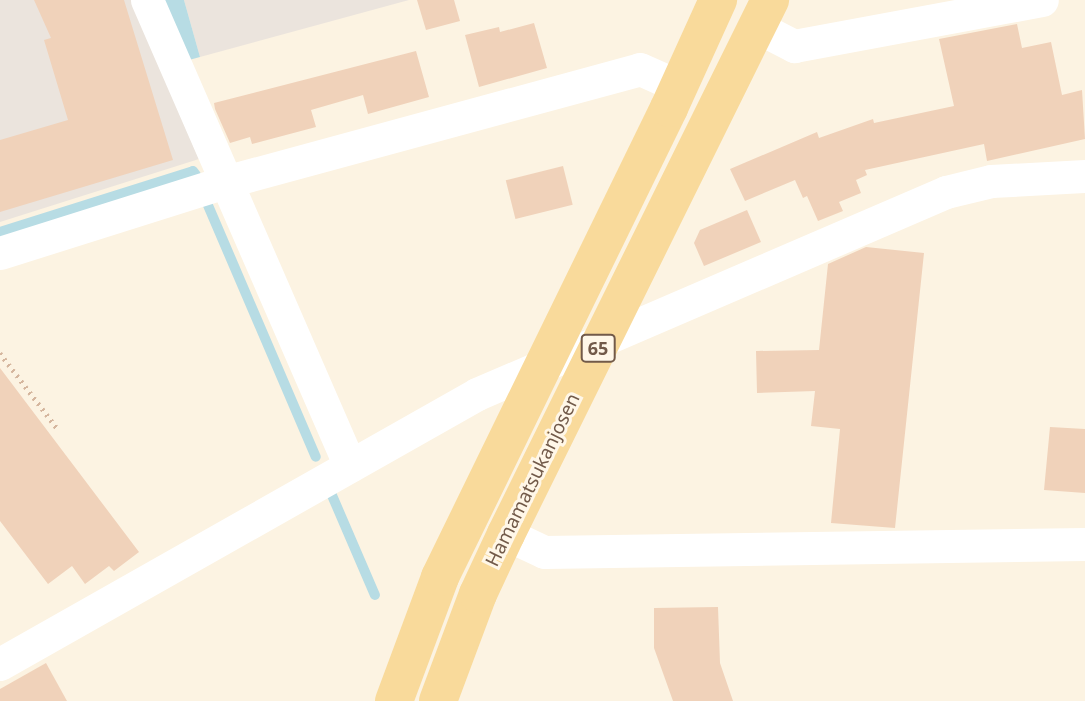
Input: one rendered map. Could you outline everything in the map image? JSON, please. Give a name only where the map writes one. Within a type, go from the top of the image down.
[{"type":"main road","name":"65","points":[[394,701],[440,577],[718,0]]},
{"type":"main road","name":"Hamamatsukanjosen","points":[[438,701],[478,594],[506,534],[763,14]]},
{"type":"street","points":[[147,0],[350,466]]},
{"type":"street","points":[[763,14],[794,46],[1042,0]]},
{"type":"street","points":[[0,253],[225,182],[640,69],[678,86]]},
{"type":"street","points":[[0,664],[477,394],[957,188],[991,181],[1085,176]]},
{"type":"street","points":[[506,534],[544,552],[1085,544]]},
{"type":"path","points":[[0,353],[57,428]]},
{"type":"shaded area","points":[[0,0],[131,0],[199,159],[0,222]]},
{"type":"shaded area","points":[[184,0],[409,0],[200,57]]},
{"type":"water","points":[[163,0],[184,0],[200,57],[189,60]]},
{"type":"building","points":[[34,0],[124,0],[173,160],[0,212],[0,140],[68,120],[44,40],[51,38]]},
{"type":"building","points":[[417,0],[454,0],[460,21],[426,30]]},
{"type":"building","points":[[534,23],[547,68],[479,87],[465,35],[499,27],[500,32]]},
{"type":"building","points":[[1017,24],[1022,48],[1051,42],[1062,95],[1082,90],[1085,139],[987,161],[984,144],[865,170],[867,175],[856,180],[861,193],[839,202],[843,211],[818,221],[807,196],[803,198],[795,180],[745,201],[730,169],[817,132],[819,138],[873,119],[874,123],[954,106],[939,39]]},
{"type":"building","points":[[416,51],[429,97],[368,114],[363,95],[311,110],[316,127],[252,144],[250,137],[230,143],[215,109],[214,103]]},
{"type":"building","points":[[563,166],[573,205],[515,219],[506,180]]},
{"type":"building","points":[[747,210],[761,242],[704,266],[694,243],[700,230]]},
{"type":"building","points":[[866,247],[924,253],[895,528],[831,523],[840,429],[811,426],[815,391],[757,393],[756,351],[819,350],[828,264]]},
{"type":"building","points":[[0,368],[139,552],[114,571],[109,566],[85,584],[72,566],[48,584],[0,521]]},
{"type":"building","points":[[1050,427],[1085,429],[1085,493],[1044,490]]},
{"type":"building","points":[[718,607],[720,663],[733,701],[673,701],[654,648],[654,608]]},
{"type":"building","points":[[46,663],[67,701],[0,701],[0,689]]},
{"type":"waterway","points":[[0,232],[193,171],[196,175]]},
{"type":"waterway","points":[[207,203],[316,457]]},
{"type":"waterway","points":[[331,493],[375,595]]}]
